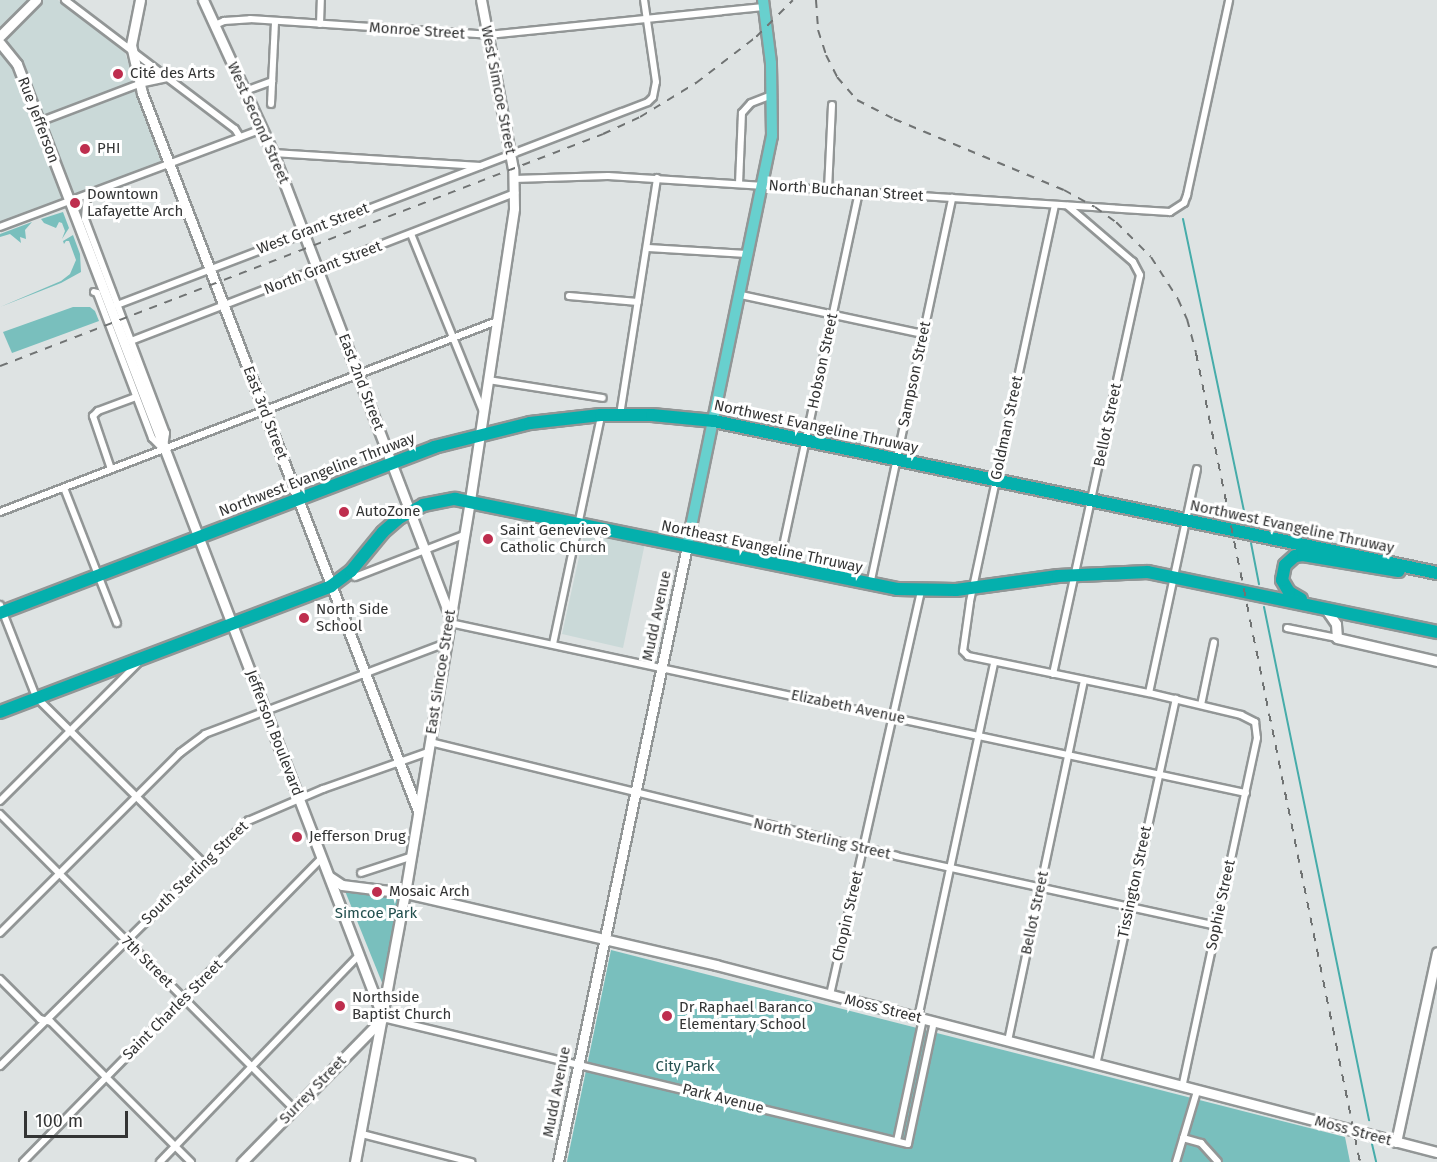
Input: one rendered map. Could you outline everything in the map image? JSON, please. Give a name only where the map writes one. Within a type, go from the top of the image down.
[{"type":"highway","name":"Northwest Evangeline Thruway","points":[[1,610],[99,575],[392,462],[480,434],[542,421],[601,415],[714,421],[1435,573]]},
{"type":"highway","name":"Northeast Evangeline Thruway","points":[[0,712],[331,586],[351,571],[391,525],[411,511],[434,501],[470,500],[870,585],[921,591],[973,588],[1075,575],[1148,572],[1437,632]]},
{"type":"highway","points":[[1325,608],[1294,596],[1284,586],[1282,572],[1289,560],[1303,555],[1385,571],[1435,573]]},
{"type":"highway","points":[[1409,625],[1437,627]]},
{"type":"main road","name":"Mudd Avenue","points":[[687,546],[764,186],[772,136],[772,75],[764,3]]},
{"type":"street","points":[[0,36],[36,0]]},
{"type":"street","points":[[65,0],[235,129],[240,137]]},
{"type":"street","name":"East 3rd Street","points":[[140,0],[132,37],[132,51],[139,84],[418,812]]},
{"type":"street","name":"West Second Street","points":[[203,0],[273,153],[310,248]]},
{"type":"street","points":[[320,24],[321,0]]},
{"type":"street","name":"West Simcoe Street","points":[[481,0],[514,179]]},
{"type":"street","points":[[644,0],[646,19]]},
{"type":"street","name":"North Buchanan Street","points":[[514,179],[580,175],[657,178],[1161,213],[1178,209],[1187,195],[1229,0]]},
{"type":"street","name":"Monroe Street","points":[[215,25],[239,19],[488,35],[646,19],[764,3]]},
{"type":"street","name":"West Grant Street","points":[[117,305],[304,231],[510,157],[641,106],[653,98],[656,82],[646,19]]},
{"type":"street","points":[[271,104],[275,21]]},
{"type":"street","name":"Rue Jefferson","points":[[0,43],[15,60],[70,201]]},
{"type":"street","points":[[39,122],[139,84],[167,78]]},
{"type":"street","points":[[245,91],[272,81]]},
{"type":"street","points":[[739,184],[742,113],[756,101],[773,95]]},
{"type":"street","points":[[828,190],[832,105]]},
{"type":"street","points":[[0,227],[262,129]]},
{"type":"street","points":[[273,153],[485,166]]},
{"type":"street","points":[[620,415],[657,178]]},
{"type":"street","name":"East Simcoe Street","points":[[356,1162],[405,893],[470,500],[497,321],[514,179]]},
{"type":"street","name":"Hobson Street","points":[[779,566],[859,192]]},
{"type":"street","name":"North Grant Street","points":[[131,341],[514,193]]},
{"type":"street","name":"Jefferson Boulevard","points":[[87,195],[85,219],[166,433],[164,449]]},
{"type":"street","name":"Sampson Street","points":[[870,585],[952,198]]},
{"type":"street","name":"Jefferson Boulevard","points":[[70,201],[383,1018]]},
{"type":"street","name":"Goldman Street","points":[[994,662],[968,657],[963,651],[973,588],[1055,205]]},
{"type":"street","name":"Bellot Street","points":[[1053,674],[1140,275],[1133,262],[1068,206]]},
{"type":"street","points":[[411,234],[483,412]]},
{"type":"street","name":"East 2nd Street","points":[[310,248],[411,511],[450,620]]},
{"type":"street","points":[[647,248],[749,254]]},
{"type":"street","name":"Jefferson Boulevard","points":[[94,292],[97,293],[152,438],[164,449]]},
{"type":"street","points":[[741,295],[923,334]]},
{"type":"street","points":[[569,296],[638,302]]},
{"type":"street","points":[[0,512],[497,321]]},
{"type":"street","points":[[488,380],[603,398]]},
{"type":"street","points":[[111,469],[93,416],[98,411],[136,397]]},
{"type":"street","points":[[554,644],[601,415]]},
{"type":"street","points":[[1149,693],[1197,469]]},
{"type":"street","points":[[64,488],[117,623]]},
{"type":"street","points":[[355,577],[464,535]]},
{"type":"street","name":"Mudd Avenue","points":[[558,1162],[637,794],[687,546]]},
{"type":"street","name":"Chopin Street","points":[[830,995],[921,591]]},
{"type":"street","points":[[1325,608],[1336,624],[1337,638]]},
{"type":"street","points":[[1,610],[36,697],[204,864]]},
{"type":"street","name":"Elizabeth Avenue","points":[[450,620],[1246,792]]},
{"type":"street","points":[[1287,628],[1437,661]]},
{"type":"street","points":[[934,1022],[908,1144],[897,1141],[949,868],[994,662],[1201,705],[1214,642]]},
{"type":"street","points":[[0,933],[197,739],[216,728],[446,643]]},
{"type":"street","points":[[0,801],[141,659]]},
{"type":"street","name":"Bellot Street","points":[[1008,1041],[1084,680]]},
{"type":"street","name":"Tissington Street","points":[[1096,1065],[1176,699]]},
{"type":"street","name":"Sophie Street","points":[[1182,1087],[1257,738],[1255,722],[1201,705]]},
{"type":"street","points":[[300,798],[399,763],[429,747]]},
{"type":"street","name":"North Sterling Street","points":[[429,747],[637,794],[863,849],[1217,926]]},
{"type":"street","name":"South Sterling Street","points":[[0,1066],[248,821],[300,798]]},
{"type":"street","name":"7th Street","points":[[0,813],[294,1110]]},
{"type":"street","points":[[362,873],[410,857]]},
{"type":"street","name":"Saint Charles Street","points":[[23,1162],[322,858]]},
{"type":"street","name":"Moss Street","points":[[328,875],[342,885],[405,893],[605,940],[830,995],[1437,1152]]},
{"type":"street","points":[[1396,1142],[1437,952]]},
{"type":"street","points":[[160,1162],[359,955]]},
{"type":"street","points":[[0,979],[40,1019],[51,1022],[191,1162]]},
{"type":"street","name":"Park Avenue","points":[[383,1018],[897,1141]]},
{"type":"street","name":"Surrey Street","points":[[243,1162],[383,1018]]},
{"type":"street","points":[[1176,1162],[1197,1091]]},
{"type":"street","points":[[362,1134],[471,1162]]},
{"type":"street","points":[[1184,1138],[1201,1143],[1218,1162]]},
{"type":"shaded area","points":[[0,0],[58,0],[125,53],[162,162],[0,226]]},
{"type":"shaded area","points":[[585,530],[645,543],[623,648],[562,634]]},
{"type":"green space","points":[[63,212],[69,228],[62,239],[65,231],[62,223],[59,222],[56,228],[44,223],[41,219]]},
{"type":"green space","points":[[32,222],[25,230],[26,239],[20,237],[21,243],[10,234],[0,237],[0,234]]},
{"type":"green space","points":[[73,235],[80,254],[81,272],[61,283],[0,307],[61,281],[70,274],[76,260],[69,241],[64,244],[63,241]]},
{"type":"green space","points":[[73,307],[90,307],[95,311],[99,321],[12,353],[3,332]]},
{"type":"green space","name":"Simcoe Park","points":[[345,891],[401,895],[383,985]]},
{"type":"green space","name":"City Park","points":[[611,950],[1345,1137],[1350,1162],[567,1162]]},
{"type":"waterway","points":[[1183,219],[1246,521]]},
{"type":"waterway","points":[[1251,543],[1259,584]]},
{"type":"waterway","points":[[1264,607],[1369,1120]]},
{"type":"waterway","points":[[1372,1144],[1376,1162]]},
{"type":"railway","points":[[0,366],[603,134],[640,117],[696,83],[756,37],[793,0]]},
{"type":"railway","points":[[816,0],[818,30],[826,55],[837,77],[857,100],[894,119],[1064,190],[1095,207],[1116,222],[1151,257],[1178,299],[1187,319],[1196,353],[1360,1162]]},
{"type":"place","name":"Cité des Arts","points":[[118,74]]},
{"type":"place","name":"PHI","points":[[85,149]]},
{"type":"place","name":"Downtown Lafayette Arch","points":[[75,203]]},
{"type":"place","name":"AutoZone","points":[[344,512]]},
{"type":"place","name":"Saint Genevieve Catholic Church","points":[[488,539]]},
{"type":"place","name":"North Side School","points":[[304,618]]},
{"type":"place","name":"Jefferson Drug","points":[[297,837]]},
{"type":"place","name":"Mosaic Arch","points":[[377,892]]},
{"type":"place","name":"Northside Baptist Church","points":[[340,1006]]},
{"type":"place","name":"Dr Raphael Baranco Elementary School","points":[[667,1016]]}]
